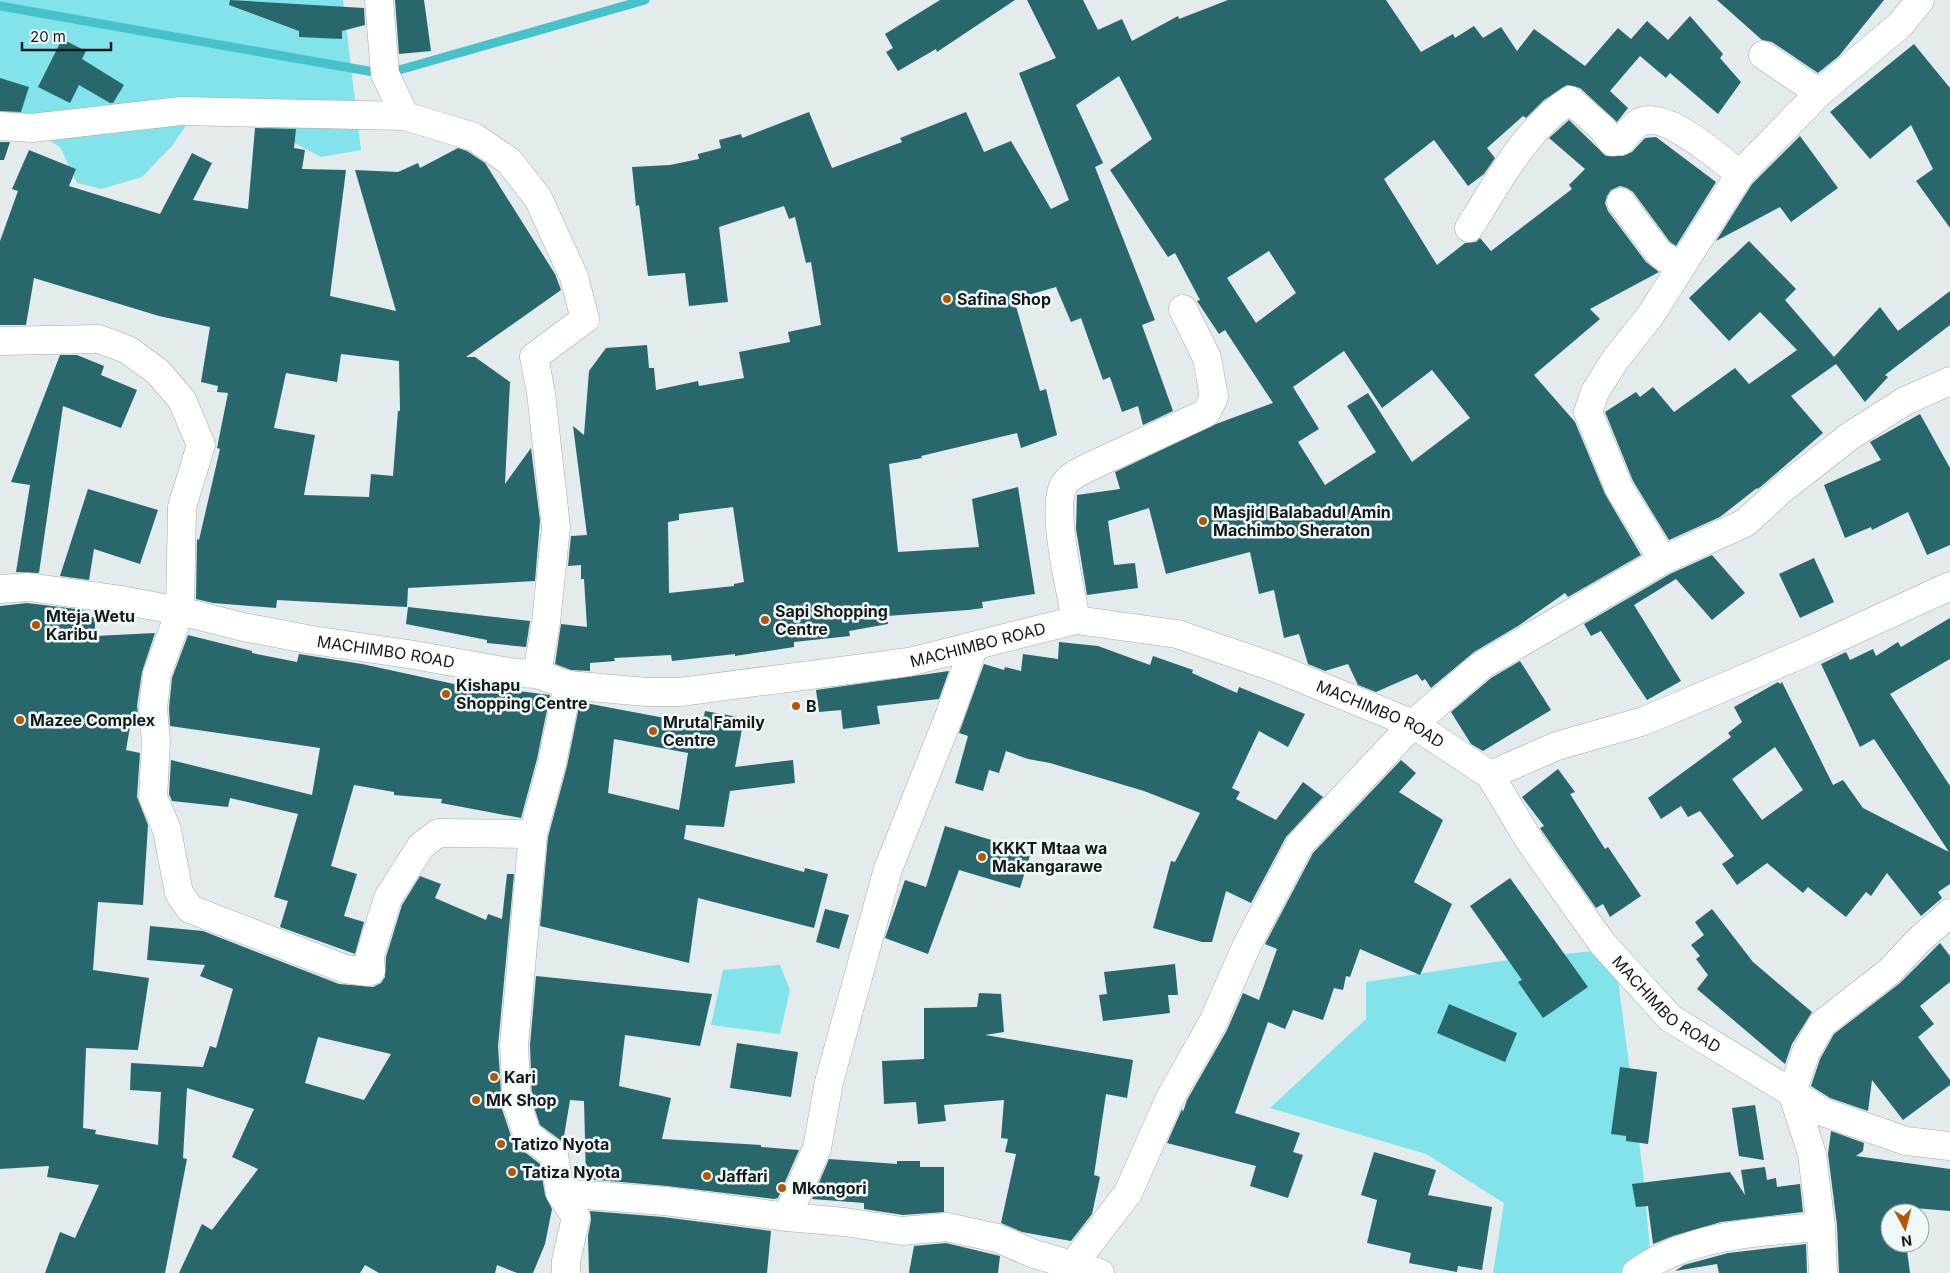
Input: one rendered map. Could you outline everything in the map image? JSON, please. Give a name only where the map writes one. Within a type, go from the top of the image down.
[{"type":"street","points":[[379,0],[385,74],[405,116]]},
{"type":"street","points":[[1663,560],[1619,488],[1588,412],[1595,392],[1615,360],[1650,316],[1740,174],[1819,93],[1900,25],[1920,0]]},
{"type":"street","points":[[1763,54],[1819,93]]},
{"type":"street","points":[[1469,228],[1521,147],[1558,108],[1570,100],[1589,115],[1612,142],[1621,141],[1637,123],[1651,119],[1664,122],[1671,124],[1740,174]]},
{"type":"street","points":[[0,126],[32,128],[181,111],[405,116],[474,137],[509,161],[538,198],[574,277],[585,319],[534,357],[543,410],[556,527],[546,622],[537,674]]},
{"type":"street","points":[[1621,202],[1659,253],[1680,267]]},
{"type":"street","points":[[1076,620],[1058,514],[1064,485],[1076,474],[1089,467],[1206,413],[1214,397],[1207,358],[1183,308]]},
{"type":"street","points":[[0,341],[99,339],[128,350],[158,372],[182,400],[200,445],[182,507],[180,611],[157,674],[153,708],[156,742],[152,788],[156,806],[167,830],[179,893],[190,909],[345,969],[368,972],[371,971],[370,955],[388,898],[421,846],[438,833],[533,834]]},
{"type":"street","points":[[1072,1266],[1128,1193],[1169,1100],[1213,1022],[1247,945],[1300,844],[1413,724],[1482,665],[1663,560],[1745,523],[1781,490],[1850,436],[1905,401],[1950,381]]},
{"type":"street","points":[[1490,776],[1558,746],[1644,721],[1811,650],[1950,586]]},
{"type":"street","name":"MACHIMBO ROAD","points":[[0,589],[28,587],[180,611],[243,628],[515,673],[537,674],[568,685],[680,692],[909,662],[1076,620],[1177,634],[1276,668],[1413,724],[1490,776],[1529,840],[1602,943],[1670,1018],[1823,1112],[1847,1122],[1906,1141],[1950,1146]]},
{"type":"street","points":[[787,1218],[817,1148],[829,1082],[888,869],[950,714],[974,646]]},
{"type":"street","points":[[562,1269],[576,1217],[560,1193],[554,1155],[527,1134],[517,1104],[514,1045],[533,834],[552,763],[568,685]]},
{"type":"street","points":[[1823,1273],[1821,1227],[1812,1154],[1792,1092],[1806,1052],[1822,1024],[1890,971],[1918,941],[1950,913]]},
{"type":"street","points":[[560,1193],[665,1201],[787,1218],[845,1222],[902,1231],[947,1227],[997,1238],[1072,1266],[1100,1273]]},
{"type":"street","points":[[1636,1273],[1670,1252],[1733,1235],[1821,1227]]},
{"type":"shaded area","points":[[0,0],[343,0],[361,150],[321,157],[257,123],[202,102],[172,146],[142,177],[101,189],[77,183],[60,147],[29,127],[0,127]]},
{"type":"shaded area","points":[[1614,949],[1643,1172],[1652,1273],[1493,1273],[1504,1203],[1426,1154],[1270,1108],[1366,1019],[1366,982],[1515,959]]},
{"type":"shaded area","points":[[780,965],[790,990],[780,1034],[711,1025],[723,970]]},
{"type":"building","points":[[230,0],[364,8],[365,25],[342,31],[342,39],[299,37],[299,31],[229,5]]},
{"type":"building","points":[[395,0],[424,0],[431,51],[399,54]]},
{"type":"building","points":[[940,0],[1015,0],[937,52],[936,49],[898,71],[886,52],[893,48],[885,34]]},
{"type":"building","points":[[1027,0],[1083,0],[1098,30],[1122,19],[1132,41],[1178,16],[1179,19],[1228,0],[1386,0],[1421,52],[1453,34],[1455,38],[1474,26],[1483,38],[1501,27],[1517,51],[1534,29],[1585,66],[1618,28],[1631,39],[1647,21],[1668,40],[1690,16],[1723,54],[1720,58],[1741,82],[1718,114],[1670,73],[1666,78],[1640,56],[1610,91],[1628,108],[1617,122],[1580,88],[1567,85],[1544,100],[1526,118],[1523,116],[1487,148],[1495,158],[1484,174],[1468,186],[1434,140],[1384,179],[1437,265],[1465,243],[1476,242],[1480,238],[1491,251],[1572,189],[1569,185],[1585,169],[1549,138],[1569,120],[1606,156],[1623,156],[1632,152],[1645,138],[1656,137],[1716,182],[1676,246],[1670,242],[1633,192],[1620,186],[1611,190],[1605,203],[1608,211],[1646,262],[1659,272],[1590,309],[1600,319],[1534,375],[1575,422],[1605,494],[1641,555],[1568,597],[1565,593],[1518,626],[1474,652],[1431,688],[1425,679],[1422,681],[1417,674],[1376,692],[1358,685],[1348,664],[1325,671],[1308,664],[1299,634],[1284,638],[1274,590],[1259,594],[1250,552],[1166,574],[1149,508],[1108,521],[1114,565],[1135,563],[1138,588],[1087,595],[1076,529],[1077,495],[1120,489],[1115,472],[1216,424],[1273,403],[1225,330],[1219,334],[1197,301],[1200,300],[1175,253],[1168,257],[1110,170],[1152,139],[1119,76],[1076,105],[1103,163],[1095,167],[1155,320],[1142,325],[1173,411],[1143,425],[1138,406],[1122,412],[1110,377],[1103,380],[1081,318],[1071,322],[1056,287],[1014,299],[1040,391],[1046,389],[1057,435],[1021,448],[1017,433],[921,456],[922,458],[889,464],[898,552],[979,547],[972,499],[1018,487],[1035,594],[982,602],[983,608],[887,616],[888,624],[849,631],[850,636],[794,642],[794,647],[735,656],[735,654],[672,661],[671,655],[614,658],[615,661],[590,663],[590,671],[571,670],[555,664],[561,624],[587,627],[584,579],[581,579],[581,565],[568,566],[571,536],[587,535],[573,426],[584,435],[589,371],[606,348],[647,345],[649,368],[654,368],[656,390],[698,381],[699,386],[744,378],[739,352],[790,342],[788,332],[821,325],[811,262],[806,263],[795,217],[789,219],[784,206],[719,227],[728,302],[689,306],[685,273],[648,276],[639,205],[636,206],[632,167],[670,165],[699,159],[698,154],[721,148],[719,140],[741,134],[742,138],[809,112],[832,168],[902,142],[900,138],[966,112],[984,152],[1011,141],[1051,209],[1069,200],[1019,73],[1056,58]],"holes":[[[1269,251],[1296,293],[1256,323],[1227,278]],[[1344,351],[1382,408],[1432,370],[1470,418],[1412,462],[1368,393],[1347,406],[1376,452],[1325,485],[1298,442],[1319,429],[1293,387]],[[733,507],[744,582],[734,584],[734,586],[669,593],[668,522],[679,520],[679,514]]]},
{"type":"building","points":[[1717,0],[1884,0],[1839,56],[1818,73],[1772,42],[1762,40]]},
{"type":"building","points":[[62,39],[86,51],[82,59],[124,85],[113,103],[79,85],[70,103],[38,87]]},
{"type":"building","points":[[1914,44],[1950,88],[1950,228],[1916,181],[1933,169],[1911,125],[1870,159],[1830,112]]},
{"type":"building","points":[[0,78],[29,87],[21,112],[0,111]]},
{"type":"building","points":[[255,128],[296,129],[294,148],[305,150],[302,169],[346,170],[330,296],[396,311],[355,170],[398,172],[418,163],[420,168],[458,148],[467,151],[485,163],[555,274],[561,290],[466,357],[475,357],[510,382],[505,484],[531,448],[540,521],[535,581],[408,588],[407,607],[277,600],[276,608],[213,603],[196,599],[197,539],[199,540],[220,449],[217,448],[228,393],[217,392],[218,386],[201,382],[210,327],[159,316],[34,278],[26,325],[0,325],[0,241],[18,191],[12,189],[29,150],[76,169],[69,186],[160,214],[192,153],[212,163],[193,200],[248,209]],"holes":[[[341,354],[399,361],[400,411],[398,411],[393,476],[371,474],[369,497],[304,495],[315,435],[274,428],[286,373],[337,382]]]},
{"type":"building","points":[[1800,136],[1838,188],[1791,222],[1780,207],[1716,241],[1752,184]]},
{"type":"building","points":[[0,142],[10,142],[4,160],[0,160]]},
{"type":"building","points":[[1749,241],[1796,289],[1785,300],[1834,357],[1880,307],[1898,331],[1950,291],[1950,325],[1885,375],[1888,377],[1865,402],[1836,364],[1791,396],[1823,433],[1758,489],[1720,517],[1669,540],[1633,481],[1605,412],[1636,392],[1640,397],[1653,387],[1674,412],[1735,368],[1749,384],[1797,350],[1760,312],[1729,341],[1689,298]]},
{"type":"building","points":[[60,355],[77,355],[104,366],[101,375],[137,390],[121,428],[63,406],[39,573],[16,572],[30,485],[11,482]]},
{"type":"building","points":[[1920,414],[1950,468],[1950,545],[1927,555],[1908,512],[1872,530],[1871,527],[1845,538],[1824,485],[1881,460],[1870,442]]},
{"type":"building","points":[[88,489],[158,510],[140,564],[94,549],[89,580],[60,576]]},
{"type":"building","points":[[1712,555],[1745,593],[1712,620],[1676,579],[1634,605],[1681,681],[1647,700],[1601,631],[1591,636],[1584,624],[1670,574]]},
{"type":"building","points":[[1814,558],[1834,602],[1800,618],[1779,574]]},
{"type":"building","points":[[27,603],[84,610],[83,617],[95,617],[95,636],[155,633],[142,672],[137,706],[139,722],[131,721],[126,750],[140,753],[137,797],[148,825],[143,905],[98,902],[93,970],[149,978],[138,1050],[86,1048],[83,1128],[96,1130],[95,1134],[158,1145],[161,1092],[130,1090],[131,1063],[203,1067],[210,1046],[216,1048],[233,989],[200,976],[205,965],[147,960],[150,926],[203,931],[339,984],[373,987],[381,983],[385,977],[386,957],[402,905],[420,876],[441,884],[435,898],[486,920],[488,914],[502,919],[507,874],[514,874],[498,1046],[502,1109],[512,1139],[517,1146],[540,1164],[545,1195],[552,1209],[545,1244],[533,1273],[517,1273],[497,1265],[495,1273],[379,1273],[365,1265],[360,1273],[179,1273],[202,1224],[212,1230],[258,1169],[232,1157],[254,1109],[187,1088],[183,1158],[187,1159],[165,1273],[45,1273],[60,1232],[75,1238],[99,1185],[47,1177],[49,1166],[0,1169],[0,606]],"holes":[[[318,1037],[391,1054],[364,1100],[305,1083]]]},
{"type":"building","points":[[408,607],[530,621],[526,647],[487,643],[487,640],[406,624]]},
{"type":"building","points":[[1950,618],[1950,659],[1890,694],[1950,786],[1950,884],[1938,892],[1942,898],[1921,916],[1887,873],[1871,896],[1866,892],[1846,917],[1808,887],[1803,893],[1767,863],[1737,885],[1722,864],[1734,856],[1700,811],[1688,817],[1681,806],[1661,819],[1648,798],[1731,737],[1728,733],[1742,722],[1734,707],[1778,682],[1780,684],[1782,682],[1833,785],[1843,780],[1863,808],[1949,852],[1874,739],[1860,747],[1821,664],[1846,652],[1850,660],[1873,649],[1876,656],[1898,642],[1901,647]],"holes":[[[1775,747],[1803,790],[1762,820],[1732,779]]]},
{"type":"building","points":[[188,635],[252,651],[252,653],[297,662],[299,654],[362,664],[477,689],[478,686],[550,695],[537,759],[521,818],[441,803],[442,799],[394,795],[394,792],[354,785],[331,866],[357,874],[344,916],[364,922],[355,954],[280,927],[288,901],[274,897],[298,814],[230,798],[228,807],[172,801],[169,794],[171,760],[312,795],[320,748],[170,726],[169,708],[172,678]]},
{"type":"building","points":[[1059,642],[1098,646],[1150,665],[1153,656],[1193,670],[1192,673],[1237,693],[1239,687],[1305,714],[1288,747],[1259,731],[1232,788],[1240,792],[1236,799],[1276,820],[1303,782],[1323,797],[1286,837],[1251,903],[1226,891],[1212,942],[1202,942],[1153,928],[1171,861],[1175,862],[1200,813],[1144,791],[1050,763],[1028,759],[1006,751],[999,773],[989,770],[983,791],[955,783],[968,736],[959,733],[984,664],[1004,670],[1005,667],[1021,671],[1023,654],[1058,659]]},
{"type":"building","points":[[1520,661],[1551,710],[1483,751],[1471,744],[1451,712],[1491,678]]},
{"type":"building","points":[[949,671],[939,699],[877,706],[880,724],[843,729],[841,710],[819,712],[816,690]]},
{"type":"building","points":[[580,702],[702,725],[705,711],[744,718],[735,767],[793,760],[795,783],[730,791],[724,827],[686,825],[684,839],[804,872],[805,868],[828,874],[814,928],[698,898],[689,963],[540,926],[548,837],[567,766]],"holes":[[[614,739],[688,753],[679,810],[608,793]]]},
{"type":"building","points":[[1401,760],[1416,773],[1399,792],[1443,820],[1414,882],[1452,904],[1420,975],[1360,949],[1350,977],[1346,976],[1343,990],[1334,988],[1323,1020],[1293,1010],[1285,1029],[1268,1022],[1235,1113],[1300,1133],[1293,1152],[1303,1155],[1288,1198],[1250,1186],[1256,1166],[1167,1143],[1182,1109],[1183,1112],[1187,1100],[1227,1030],[1243,993],[1259,1000],[1277,949],[1265,944],[1313,853]]},
{"type":"building","points":[[1558,769],[1575,792],[1570,794],[1605,849],[1608,847],[1641,896],[1610,917],[1603,904],[1596,908],[1540,828],[1544,826],[1522,797]]},
{"type":"building","points":[[945,826],[1031,852],[1020,888],[959,870],[928,954],[885,938],[905,880],[926,887]]},
{"type":"building","points":[[1510,878],[1588,987],[1543,1018],[1518,982],[1522,980],[1470,906]]},
{"type":"building","points":[[825,909],[849,915],[839,949],[816,942]]},
{"type":"building","points":[[1712,909],[1753,962],[1812,1012],[1792,1044],[1785,1064],[1697,989],[1708,975],[1696,959],[1700,956],[1691,945],[1704,935],[1695,922]]},
{"type":"building","points":[[1940,943],[1950,956],[1950,982],[1920,1006],[1934,1024],[1918,1037],[1950,1080],[1950,1085],[1903,1120],[1872,1080],[1868,1111],[1830,1098],[1811,1086],[1820,1059],[1834,1034],[1900,983]]},
{"type":"building","points":[[1175,964],[1178,995],[1168,995],[1170,1013],[1103,1021],[1099,995],[1107,994],[1104,972]]},
{"type":"building","points":[[536,976],[712,994],[700,1046],[625,1035],[619,1086],[671,1098],[662,1139],[761,1145],[761,1147],[799,1150],[778,1198],[586,1179],[584,1101],[570,1100],[563,1142],[540,1125],[532,1101],[530,1045]]},
{"type":"building","points":[[979,993],[1001,994],[1004,1032],[985,1035],[1133,1060],[1127,1098],[1106,1094],[1094,1175],[1100,1177],[1092,1214],[1071,1241],[1022,1232],[1001,1223],[1016,1154],[1005,1152],[1008,1139],[1001,1138],[1004,1100],[944,1105],[946,1121],[918,1124],[916,1102],[884,1104],[882,1061],[924,1059],[924,1008],[977,1007]]},
{"type":"building","points":[[1449,1004],[1517,1033],[1505,1062],[1437,1033]]},
{"type":"building","points":[[737,1043],[798,1052],[791,1097],[730,1088]]},
{"type":"building","points":[[1620,1067],[1657,1072],[1648,1144],[1626,1141],[1626,1136],[1611,1134]]},
{"type":"building","points":[[1755,1105],[1764,1160],[1739,1156],[1732,1108]]},
{"type":"building","points":[[1831,1131],[1864,1143],[1863,1151],[1856,1156],[1950,1169],[1950,1211],[1930,1209],[1930,1203],[1880,1203],[1880,1253],[1907,1253],[1910,1273],[1839,1273],[1837,1225],[1828,1154]]},
{"type":"building","points":[[1374,1152],[1436,1170],[1428,1195],[1492,1207],[1482,1270],[1458,1266],[1457,1272],[1409,1263],[1411,1253],[1367,1243],[1377,1200],[1361,1195]]},
{"type":"building","points":[[829,1159],[897,1164],[897,1161],[920,1161],[920,1167],[944,1167],[944,1212],[903,1215],[864,1209],[864,1203],[812,1199]]},
{"type":"building","points":[[1765,1167],[1767,1180],[1776,1178],[1777,1187],[1800,1184],[1803,1212],[1721,1222],[1653,1244],[1648,1206],[1636,1207],[1632,1184],[1730,1172],[1745,1195],[1741,1170]]},
{"type":"building","points":[[590,1211],[663,1217],[771,1231],[767,1273],[589,1273],[588,1236],[591,1220]]},
{"type":"building","points":[[946,1243],[1000,1256],[998,1273],[909,1273],[914,1246]]},
{"type":"building","points":[[1806,1244],[1807,1273],[1719,1273],[1717,1264],[1675,1271],[1684,1265],[1728,1253]]},
{"type":"waterway","points":[[0,6],[385,74],[645,0]]},
{"type":"place","name":"Safina Shop","points":[[947,299]]},
{"type":"place","name":"Masjid Balabadul Amin Machimbo Sheraton","points":[[1203,521]]},
{"type":"place","name":"Sapi Shopping Centre","points":[[765,620]]},
{"type":"place","name":"Mteja Wetu Karibu","points":[[36,625]]},
{"type":"place","name":"Kishapu Shopping Centre","points":[[446,694]]},
{"type":"place","name":"B","points":[[796,706]]},
{"type":"place","name":"Mazee Complex","points":[[20,720]]},
{"type":"place","name":"Mruta Family Centre","points":[[653,731]]},
{"type":"place","name":"KKKT Mtaa wa Makangarawe","points":[[982,857]]},
{"type":"place","name":"Kari","points":[[494,1077]]},
{"type":"place","name":"MK Shop","points":[[476,1100]]},
{"type":"place","name":"Tatizo Nyota","points":[[501,1144]]},
{"type":"place","name":"Tatiza Nyota","points":[[512,1172]]},
{"type":"place","name":"Jaffari","points":[[707,1176]]},
{"type":"place","name":"Mkongori","points":[[782,1188]]}]
